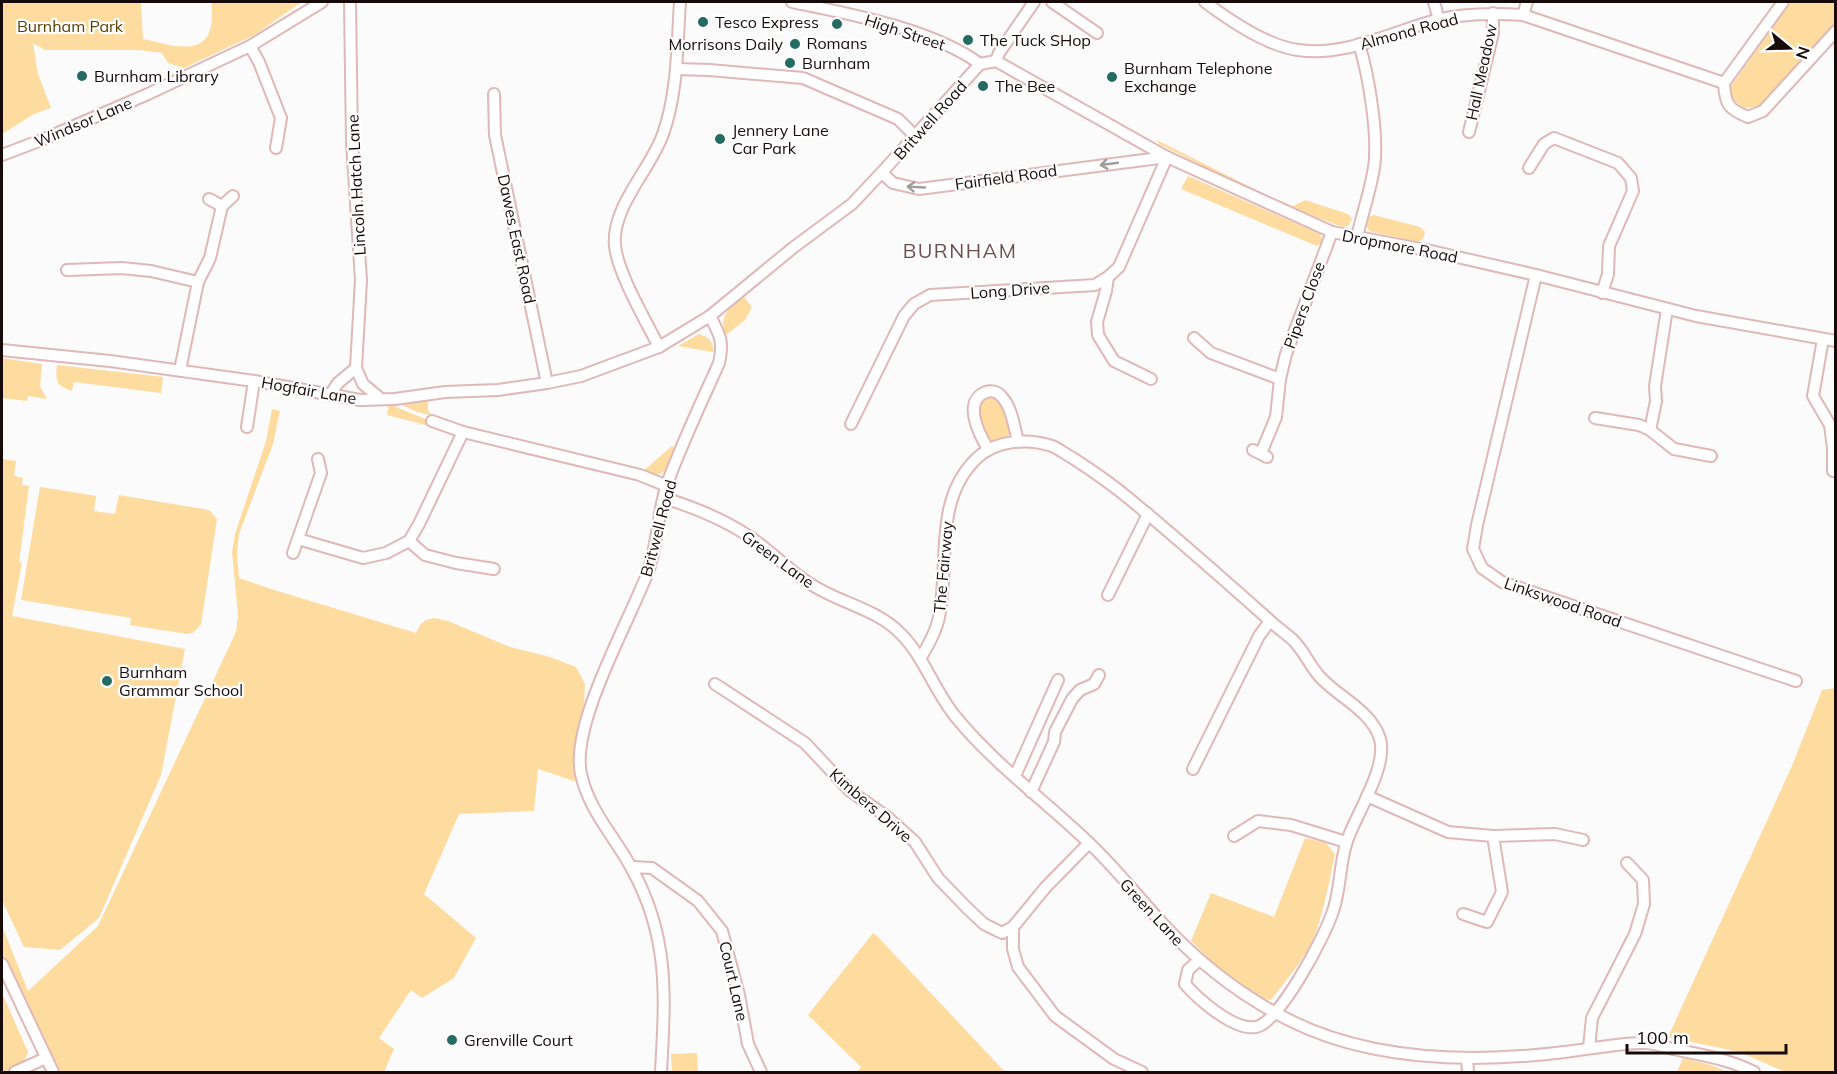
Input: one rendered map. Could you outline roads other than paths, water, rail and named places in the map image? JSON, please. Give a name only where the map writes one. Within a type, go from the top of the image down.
[{"type":"street","name":"Windsor Lane","points":[[2,155],[148,94],[250,46],[322,2]]},
{"type":"street","name":"Lincoln Hatch Lane","points":[[350,2],[352,142],[361,280],[356,368]]},
{"type":"street","points":[[659,347],[619,264],[615,244],[618,221],[631,192],[653,157],[669,115],[676,69],[680,2]]},
{"type":"street","name":"High Street","points":[[792,2],[845,13],[929,37],[964,52],[980,64]]},
{"type":"street","points":[[980,64],[996,62],[999,53],[1034,2]]},
{"type":"street","points":[[1052,2],[1092,30],[1094,17]]},
{"type":"street","name":"Almond Road","points":[[1205,2],[1233,22],[1268,39],[1296,50],[1323,52],[1359,44],[1439,20],[1493,13],[1523,15],[1724,83]]},
{"type":"street","points":[[1434,2],[1439,20]]},
{"type":"street","points":[[1523,15],[1527,2]]},
{"type":"street","points":[[1783,2],[1724,83],[1725,100],[1734,112],[1748,117],[1763,111],[1836,31]]},
{"type":"street","name":"Hall Meadow","points":[[1469,132],[1493,33],[1493,13]]},
{"type":"street","points":[[1357,237],[1374,172],[1375,149],[1366,69],[1359,44]]},
{"type":"street","points":[[250,46],[259,62],[281,118],[276,148]]},
{"type":"street","name":"Dropmore Road","points":[[996,62],[1167,157],[1332,232],[1431,251],[1536,275],[1667,309],[1836,341]]},
{"type":"street","name":"Britwell Road","points":[[661,1072],[665,1007],[664,970],[653,917],[632,867],[593,807],[580,771],[582,745],[588,719],[650,567],[667,486],[723,349],[720,335],[710,316],[794,247],[852,204],[980,64]]},
{"type":"street","points":[[676,69],[803,78],[898,119],[915,136]]},
{"type":"street","name":"Dawes East Road","points":[[494,94],[495,135],[547,383]]},
{"type":"street","points":[[1529,168],[1544,144],[1554,138],[1618,163],[1631,178],[1633,191],[1609,246],[1608,274],[1602,293]]},
{"type":"street","points":[[1134,160],[1140,154],[1142,143]]},
{"type":"street","points":[[1151,379],[1114,361],[1098,335],[1097,322],[1108,277],[1119,267],[1167,157]]},
{"type":"street","name":"Fairfield Road","points":[[882,173],[893,183],[919,189],[1167,157]]},
{"type":"street","points":[[180,370],[198,282],[212,253],[222,206],[232,196]]},
{"type":"street","points":[[209,199],[222,206]]},
{"type":"street","name":"Pipers Close","points":[[1260,453],[1275,417],[1286,354],[1332,232]]},
{"type":"street","points":[[67,270],[122,268],[151,271],[198,282]]},
{"type":"street","name":"Linkswood Road","points":[[1536,275],[1477,525],[1473,549],[1482,568],[1502,582],[1797,681]]},
{"type":"street","name":"Long Drive","points":[[851,424],[904,316],[914,304],[930,295],[1095,285],[1108,277]]},
{"type":"street","points":[[1650,430],[1656,401],[1655,386],[1667,309]]},
{"type":"street","name":"Hogfair Lane","points":[[2,350],[180,370],[360,400],[381,399],[446,392],[498,390],[547,383],[581,375],[659,347],[710,316]]},
{"type":"street","points":[[1194,338],[1211,353],[1280,379]]},
{"type":"street","points":[[1824,339],[1813,396],[1830,425],[1833,471]]},
{"type":"street","points":[[330,395],[338,383],[356,368],[363,384],[381,399]]},
{"type":"street","points":[[247,427],[254,381]]},
{"type":"street","points":[[988,449],[982,439],[973,410],[974,401],[978,395],[990,391],[1000,394],[1006,402],[1018,441]]},
{"type":"street","points":[[1594,418],[1639,425],[1650,430],[1674,449],[1711,456]]},
{"type":"street","points":[[432,421],[463,432],[640,475],[667,486]]},
{"type":"street","points":[[298,539],[363,558],[386,553],[409,541],[463,432]]},
{"type":"street","name":"The Fairway","points":[[920,659],[930,644],[939,618],[948,510],[962,474],[988,449],[1018,441],[1053,446],[1103,477],[1203,559],[1295,642],[1321,678],[1370,722],[1380,740],[1378,768],[1346,842],[1333,913],[1312,958],[1276,1012]]},
{"type":"street","points":[[293,553],[321,473],[318,459]]},
{"type":"street","name":"Green Lane","points":[[664,498],[696,508],[737,530],[811,585],[883,619],[901,634],[920,659],[938,692],[956,717],[1031,792],[1089,843],[1166,928],[1231,987],[1286,1019],[1335,1039],[1398,1054],[1467,1059],[1557,1053],[1645,1042],[1734,1062],[1754,1072]]},
{"type":"street","points":[[1108,596],[1148,514]]},
{"type":"street","points":[[409,541],[425,555],[494,569]]},
{"type":"street","points":[[1193,769],[1259,636],[1270,621]]},
{"type":"street","points":[[1031,792],[1054,742],[1055,732],[1072,699],[1080,690],[1095,684],[1099,675]]},
{"type":"street","points":[[1015,776],[1058,680]]},
{"type":"street","name":"Kimbers Drive","points":[[715,684],[805,743],[850,791],[886,816],[915,842],[938,878],[984,924],[1002,933],[1013,927]]},
{"type":"street","points":[[1367,796],[1448,832],[1493,836],[1555,834],[1583,840]]},
{"type":"street","points":[[1234,836],[1258,821],[1291,825],[1346,842]]},
{"type":"street","points":[[1463,914],[1487,922],[1502,892],[1493,836]]},
{"type":"street","points":[[1089,843],[1045,888],[1013,927],[1013,949],[1018,967],[1055,1016],[1114,1059],[1143,1072]]},
{"type":"street","points":[[1589,1048],[1592,1018],[1635,934],[1644,904],[1643,880],[1627,863]]},
{"type":"street","name":"Court Lane","points":[[632,867],[652,868],[698,901],[722,931],[740,995],[748,1044],[760,1072]]},
{"type":"street","points":[[1199,960],[1188,970],[1185,984],[1193,994],[1220,1015],[1240,1025],[1255,1027],[1264,1023],[1276,1012]]},
{"type":"street","points":[[2,964],[53,1072]]},
{"type":"street","points":[[15,1072],[46,1058]]},
{"type":"street","points":[[1467,1059],[1468,1072]]},
{"type":"place","name":"Tesco Express","points":[[703,22]]},
{"type":"place","name":"Romans","points":[[837,24]]},
{"type":"place","name":"The Tuck SHop","points":[[968,40]]},
{"type":"place","name":"Morrisons Daily","points":[[795,44]]},
{"type":"place","name":"Burnham","points":[[790,63]]},
{"type":"place","name":"Burnham Library","points":[[82,76]]},
{"type":"place","name":"Burnham Telephone Exchange","points":[[1112,77]]},
{"type":"place","name":"The Bee","points":[[983,86]]},
{"type":"place","name":"Jennery Lane Car Park","points":[[720,139]]},
{"type":"place","name":"Burnham Grammar School","points":[[107,681]]},
{"type":"place","name":"Grenville Court","points":[[452,1040]]},
{"type":"district","name":"BURNHAM","points":[[960,251]]},
{"type":"park label","name":"Burnham Park","points":[[70,26]]}]
